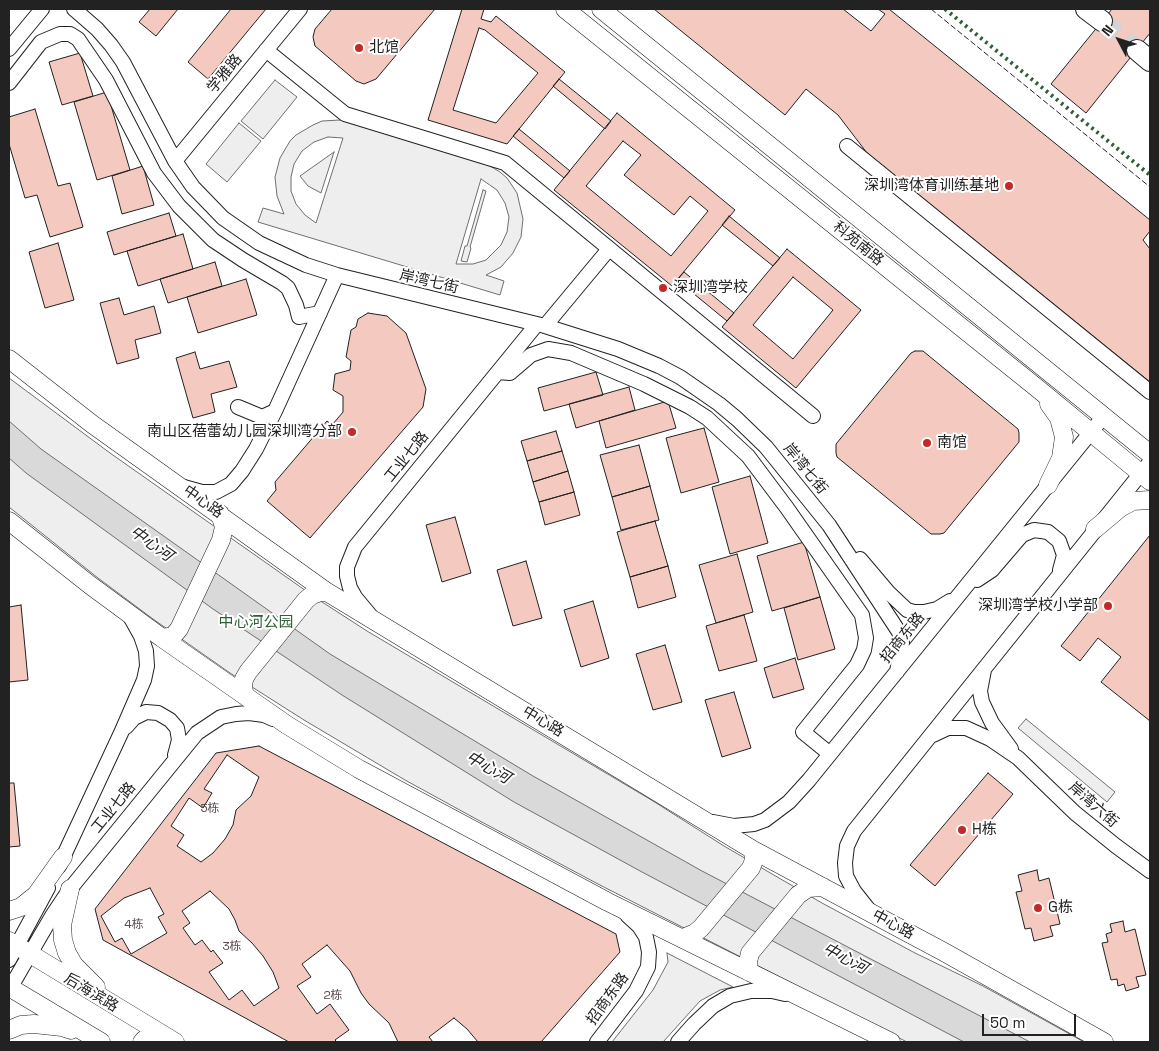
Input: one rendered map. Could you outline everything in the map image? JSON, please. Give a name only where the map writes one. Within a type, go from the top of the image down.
[{"type":"highway","points":[[1086,9],[1102,21]]},
{"type":"main road","name":"科苑南路","points":[[565,9],[1091,432],[1147,472]]},
{"type":"main road","name":"科苑南路","points":[[601,9],[1150,454]]},
{"type":"main road","name":"中心路","points":[[9,359],[92,424],[328,592],[697,817],[1104,1042]]},
{"type":"main road","points":[[1037,388],[1058,418],[1064,437],[1061,458],[1048,485]]},
{"type":"main road","points":[[1095,529],[1120,508],[1133,501],[1150,500]]},
{"type":"main road","points":[[162,638],[173,636],[179,629],[221,540],[224,527],[220,514]]},
{"type":"main road","points":[[9,521],[128,613],[244,696],[392,788],[608,902],[891,1042]]},
{"type":"main road","points":[[244,696],[242,687],[248,672],[306,600],[320,592],[328,592]]},
{"type":"main road","points":[[683,938],[695,934],[701,928],[751,868],[754,860],[754,850]]},
{"type":"main road","points":[[9,911],[21,907],[36,895],[63,857]]},
{"type":"main road","points":[[749,972],[748,962],[750,953],[798,895],[808,888],[823,887]]},
{"type":"main road","points":[[70,889],[62,925],[63,940],[67,953],[85,978],[122,1011]]},
{"type":"main road","name":"后海滨路","points":[[16,951],[168,1038]]},
{"type":"main road","points":[[9,988],[97,1040]]},
{"type":"main road","points":[[9,1030],[21,1025],[62,1027],[97,1040]]},
{"type":"main road","points":[[142,1042],[145,1039],[168,1038]]},
{"type":"street","points":[[9,49],[42,9]]},
{"type":"street","name":"岸湾七街","points":[[74,9],[97,29],[123,62],[175,161],[193,187],[208,204],[239,230],[276,252],[337,275],[541,325],[639,357],[680,377],[737,419],[766,447],[829,525]]},
{"type":"street","name":"学雅路","points":[[175,161],[300,9]]},
{"type":"street","points":[[9,83],[41,42],[60,34],[70,34],[78,39],[106,80],[154,173],[179,206],[213,240],[282,282],[288,288],[299,317],[320,313]]},
{"type":"street","points":[[266,50],[345,114],[505,163],[814,416]]},
{"type":"street","points":[[847,146],[1150,392]]},
{"type":"street","name":"工业七路","points":[[374,619],[355,597],[346,576],[350,557],[363,536],[498,372],[609,249]]},
{"type":"street","points":[[181,487],[202,492],[216,492],[231,484],[242,471],[256,449],[275,411],[337,275]]},
{"type":"street","points":[[498,372],[510,373],[531,355],[548,349],[571,353],[644,384],[690,407],[707,418],[748,456],[862,615],[866,638],[864,650],[857,665],[802,732],[830,754]]},
{"type":"street","points":[[238,407],[262,417],[275,411]]},
{"type":"street","name":"招商东路","points":[[697,817],[724,825],[754,824],[765,820],[790,802],[1104,416]]},
{"type":"street","points":[[873,915],[854,892],[846,876],[847,846],[854,831],[1095,529],[1147,472]]},
{"type":"street","points":[[829,525],[857,554],[888,592],[907,610],[924,612],[937,609],[949,602],[992,570],[1022,535],[1034,530],[1048,532],[1059,541],[1064,555],[1059,574]]},
{"type":"street","points":[[829,525],[899,632],[902,643],[897,672]]},
{"type":"street","name":"工业七路","points":[[9,988],[16,951],[63,857],[144,680],[147,666],[146,651],[142,636],[128,613]]},
{"type":"street","points":[[985,668],[980,690],[982,702],[992,723],[1018,758]]},
{"type":"street","points":[[121,733],[134,718],[146,712],[158,713],[170,720],[177,728],[180,740],[173,760]]},
{"type":"street","name":"工业七路","points":[[16,951],[70,889],[173,760],[197,733],[221,717],[249,713],[264,716],[288,725]]},
{"type":"street","points":[[928,738],[948,728],[966,728],[990,739],[1018,758]]},
{"type":"street","name":"岸湾六街","points":[[1018,758],[1075,813],[1150,871]]},
{"type":"street","name":"招商东路","points":[[597,1042],[636,990],[648,967],[649,952],[646,937],[639,926],[608,902]]},
{"type":"street","points":[[678,1042],[713,1006],[730,996],[751,991],[772,991],[803,999]]},
{"type":"green space","points":[[275,80],[297,97],[263,139],[241,121]]},
{"type":"green space","points":[[322,121],[350,121],[485,163],[507,178],[517,193],[523,219],[521,237],[513,253],[501,267],[486,275],[504,281],[500,295],[258,222],[263,208],[284,214],[277,196],[275,177],[280,158],[296,135]],"holes":[[[328,137],[343,138],[316,223],[305,215],[296,204],[291,191],[291,177],[294,164],[302,151],[314,142]],[[481,179],[497,190],[505,203],[509,217],[507,232],[501,245],[486,260],[473,264],[456,264]]]},
{"type":"green space","points":[[239,123],[261,141],[227,182],[206,164]]},
{"type":"green space","points":[[334,152],[321,193],[308,186],[300,176]]},
{"type":"green space","points":[[483,190],[486,191],[467,262],[461,261],[465,246],[467,246]]},
{"type":"green space","name":"中心河公园","points":[[9,378],[110,453],[319,600],[367,631],[822,903],[915,953],[983,986],[1084,1042],[907,1042],[598,884],[478,820],[405,780],[304,720],[230,673],[153,619],[9,507]]},
{"type":"green space","points":[[1026,719],[1115,792],[1107,802],[1018,728]]},
{"type":"green space","points":[[667,953],[733,987],[720,990],[700,1001],[663,1042],[612,1042],[653,990],[668,962]]},
{"type":"water","name":"中心河","points":[[9,421],[41,449],[330,654],[533,776],[702,871],[1030,1042],[964,1042],[642,872],[514,802],[342,695],[213,609],[26,473],[9,458]]},
{"type":"building","points":[[150,9],[178,9],[156,36],[139,22]]},
{"type":"building","points":[[231,9],[266,9],[208,79],[188,62]]},
{"type":"building","name":"北馆","points":[[332,9],[435,9],[376,79],[364,84],[356,81],[315,46],[313,37],[315,29]]},
{"type":"building","points":[[462,9],[484,9],[481,19],[491,22],[496,16],[565,72],[507,144],[428,120]],"holes":[[[479,28],[485,30],[538,73],[496,123],[453,110]]]},
{"type":"building","name":"深圳湾体育训练基地","points":[[654,9],[889,9],[1150,220],[1150,231],[1143,240],[1150,249],[1150,382],[867,153],[838,115],[806,89],[785,115]]},
{"type":"building","points":[[843,9],[878,9],[885,14],[871,31]]},
{"type":"building","points":[[1112,9],[1150,9],[1150,33],[1086,113],[1051,84]]},
{"type":"building","points":[[80,53],[93,96],[62,105],[49,62]]},
{"type":"building","points":[[559,79],[611,121],[605,129],[553,86]]},
{"type":"building","points":[[107,92],[130,170],[97,180],[74,102]]},
{"type":"building","points":[[35,109],[58,186],[70,183],[83,227],[50,237],[37,195],[25,198],[9,144],[9,117]]},
{"type":"building","points":[[617,113],[735,210],[672,286],[554,190]],"holes":[[[623,141],[641,155],[624,175],[674,215],[690,196],[708,211],[671,256],[586,186]]]},
{"type":"building","points":[[519,129],[570,171],[564,178],[513,136]]},
{"type":"building","points":[[143,166],[154,205],[122,214],[112,176]]},
{"type":"building","points":[[169,213],[176,236],[114,255],[107,232]]},
{"type":"building","points":[[729,216],[780,258],[773,266],[722,225]]},
{"type":"building","points":[[183,234],[193,269],[138,286],[127,251]]},
{"type":"building","points":[[58,243],[74,300],[45,308],[29,252]]},
{"type":"building","points":[[787,249],[861,310],[796,388],[722,327]],"holes":[[[793,277],[833,310],[793,359],[753,325]]]},
{"type":"building","points":[[215,262],[222,286],[168,303],[160,279]]},
{"type":"building","points":[[684,272],[734,313],[727,321],[677,280]]},
{"type":"building","points":[[246,279],[257,315],[198,333],[187,297]]},
{"type":"building","points":[[119,298],[124,315],[154,306],[161,333],[135,340],[139,358],[117,364],[100,303]]},
{"type":"building","points":[[368,313],[387,316],[406,333],[426,389],[423,407],[310,538],[267,501],[276,490],[275,482],[327,421],[332,425],[343,412],[343,396],[333,390],[335,374],[350,370],[351,361],[346,357],[351,330],[356,327],[358,319]]},
{"type":"building","name":"南馆","points":[[923,351],[1018,429],[1019,433],[1019,442],[944,533],[940,534],[931,534],[837,457],[836,453],[836,444],[911,353]]},
{"type":"building","points":[[195,352],[200,369],[229,361],[237,387],[211,394],[215,412],[193,418],[176,358]]},
{"type":"building","points":[[596,372],[603,395],[544,411],[538,388]]},
{"type":"building","points":[[629,387],[635,410],[576,428],[569,404]]},
{"type":"building","points":[[668,401],[676,428],[606,448],[599,421]]},
{"type":"building","points":[[704,428],[719,482],[681,493],[666,438]]},
{"type":"building","points":[[556,431],[562,451],[527,461],[521,441]]},
{"type":"building","points":[[639,445],[650,486],[612,497],[600,455]]},
{"type":"building","points":[[562,451],[568,471],[533,482],[527,461]]},
{"type":"building","points":[[568,471],[574,492],[539,502],[533,482]]},
{"type":"building","points":[[750,476],[768,543],[730,554],[712,487]]},
{"type":"building","points":[[650,486],[659,520],[621,530],[612,497]]},
{"type":"building","points":[[574,492],[580,515],[545,525],[539,502]]},
{"type":"building","points":[[455,517],[471,573],[442,582],[426,525]]},
{"type":"building","points":[[655,521],[668,566],[630,577],[617,532]]},
{"type":"building","points":[[1150,535],[1150,721],[1101,682],[1121,657],[1098,638],[1080,661],[1061,646]]},
{"type":"building","points":[[804,542],[820,597],[772,611],[757,556]]},
{"type":"building","points":[[737,554],[753,612],[716,623],[699,565]]},
{"type":"building","points":[[526,561],[542,618],[513,626],[497,570]]},
{"type":"building","points":[[668,566],[676,597],[638,608],[630,577]]},
{"type":"building","points":[[820,597],[835,649],[798,660],[784,608]]},
{"type":"building","points":[[593,601],[609,658],[581,667],[564,610]]},
{"type":"building","points":[[21,605],[28,680],[9,682],[9,607]]},
{"type":"building","points":[[744,615],[757,661],[719,671],[706,626]]},
{"type":"building","points":[[665,645],[682,702],[653,710],[636,654]]},
{"type":"building","points":[[795,658],[804,689],[773,698],[764,668]]},
{"type":"building","points":[[734,692],[751,748],[722,757],[705,700]]},
{"type":"building","points":[[259,746],[616,934],[620,952],[541,1042],[289,1042],[103,940],[95,909],[216,753]]},
{"type":"building","points":[[227,755],[259,777],[251,796],[236,810],[233,825],[225,839],[213,853],[201,862],[177,846],[184,835],[171,826],[189,798],[203,808],[212,793],[204,789]]},
{"type":"building","name":"H栋","points":[[988,773],[1013,794],[935,886],[910,865]]},
{"type":"building","points":[[9,783],[14,783],[20,846],[9,847]]},
{"type":"building","name":"G栋","points":[[1037,870],[1039,881],[1049,878],[1060,924],[1050,926],[1053,936],[1034,941],[1031,928],[1025,929],[1016,892],[1022,891],[1018,875]]},
{"type":"building","points":[[150,888],[164,914],[158,917],[167,933],[131,954],[122,938],[115,942],[101,916],[124,898]]},
{"type":"building","points":[[210,891],[229,909],[239,931],[263,956],[273,972],[279,988],[254,1006],[242,990],[229,1000],[209,972],[223,963],[202,940],[195,945],[183,928],[190,923],[182,911]]},
{"type":"building","points":[[1123,921],[1125,932],[1135,929],[1146,975],[1136,977],[1139,987],[1126,991],[1124,984],[1118,986],[1117,979],[1111,980],[1102,943],[1108,942],[1106,934],[1112,932],[1110,924]]},
{"type":"building","points":[[327,945],[350,971],[369,1004],[389,1023],[398,1042],[337,1042],[335,1040],[349,1030],[330,1004],[317,1014],[297,986],[311,977],[302,964]]},
{"type":"building","points":[[454,1018],[478,1042],[433,1042],[429,1037]]},
{"type":"tunnel","points":[[1102,21],[1137,50]]},
{"type":"hedge","points":[[945,9],[1150,175]]},
{"type":"fence","points":[[931,9],[1150,187]]},
{"type":"place","name":"北馆","points":[[359,48]]},
{"type":"place","name":"深圳湾体育训练基地","points":[[1009,186]]},
{"type":"place","name":"深圳湾学校","points":[[663,288]]},
{"type":"place","name":"南山区蓓蕾幼儿园深圳湾分部","points":[[352,432]]},
{"type":"place","name":"南馆","points":[[927,443]]},
{"type":"place","name":"深圳湾学校小学部","points":[[1108,606]]},
{"type":"place","name":"H栋","points":[[962,830]]},
{"type":"place","name":"G栋","points":[[1038,908]]}]
